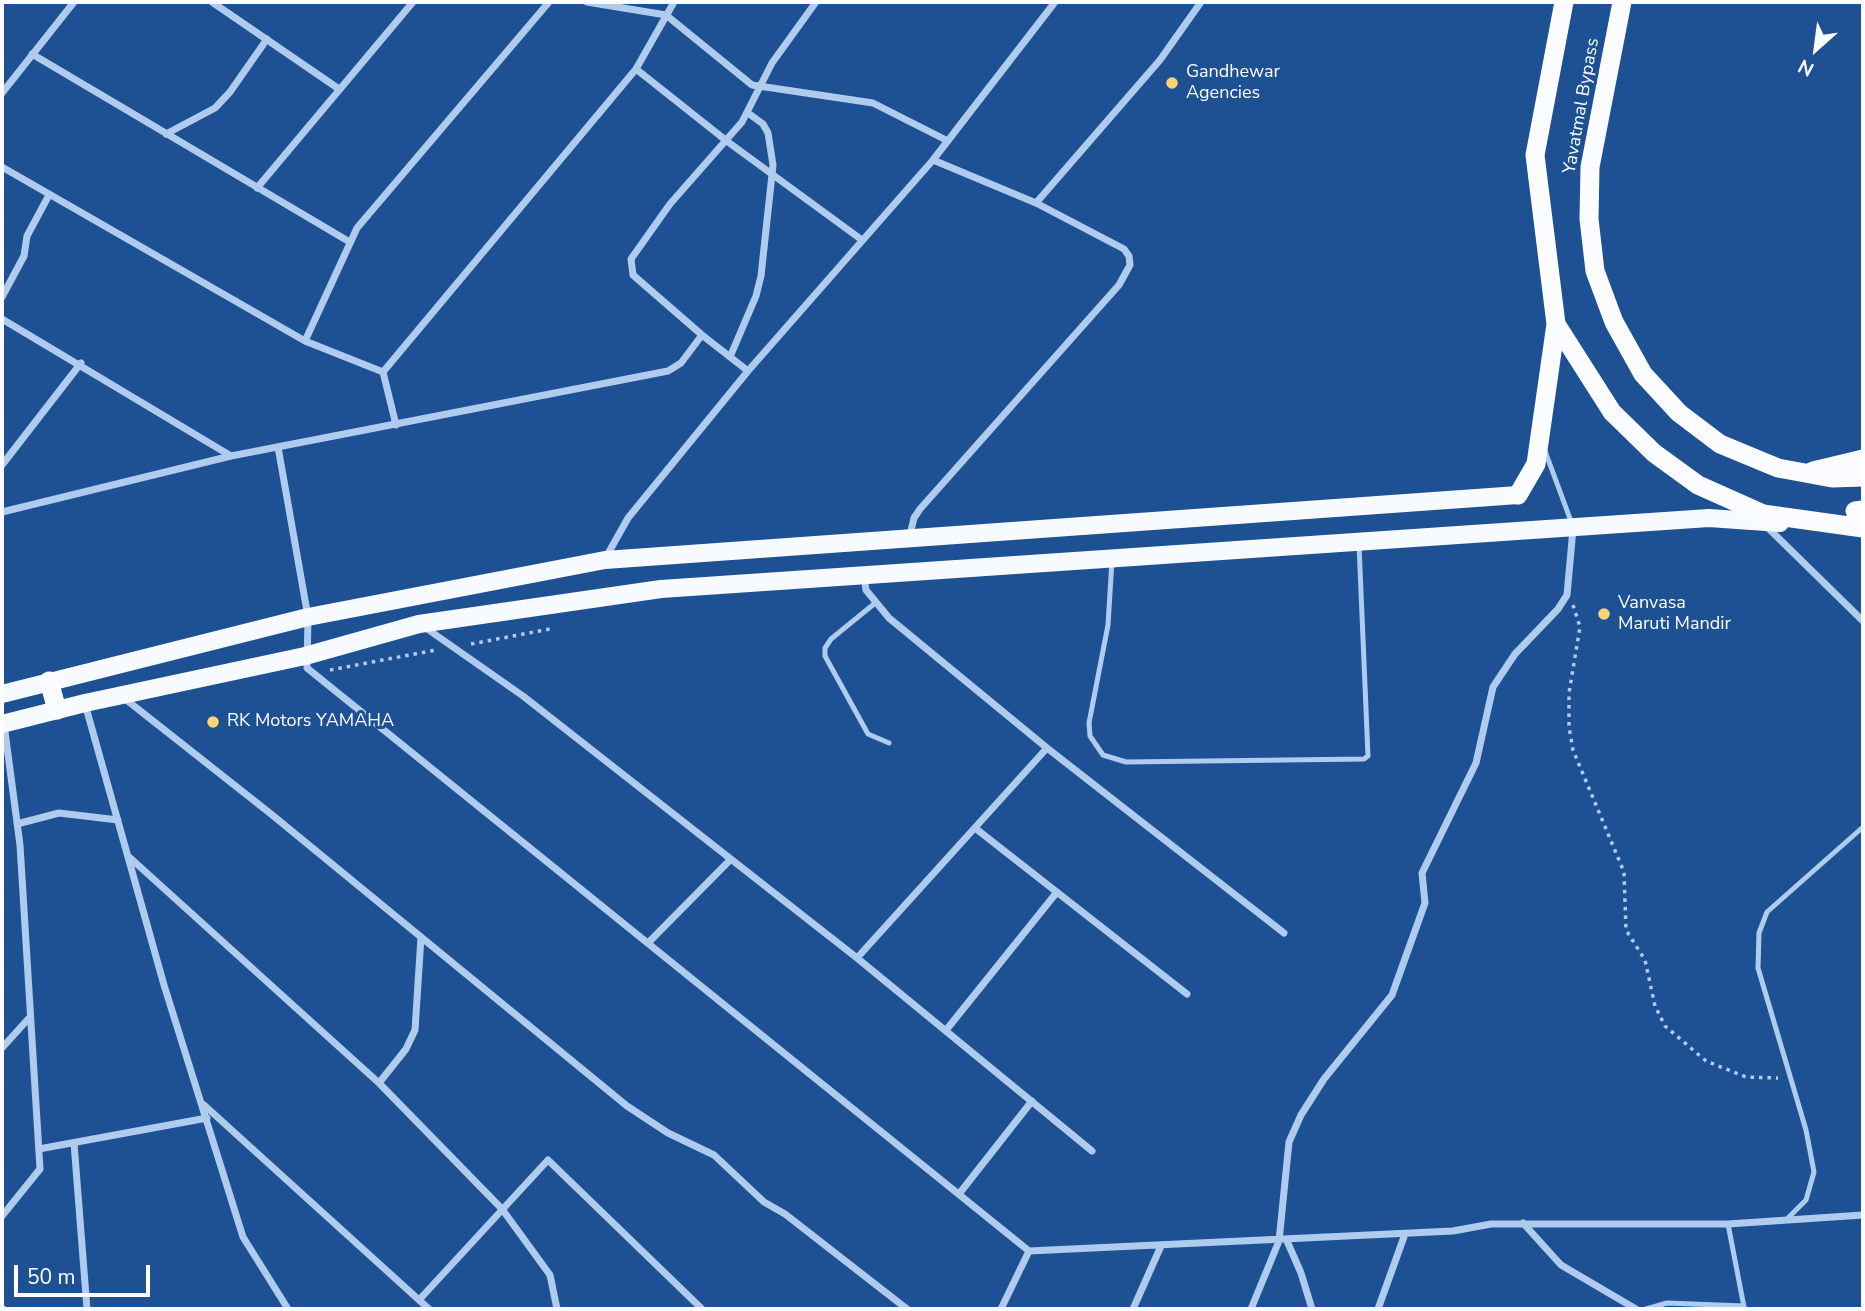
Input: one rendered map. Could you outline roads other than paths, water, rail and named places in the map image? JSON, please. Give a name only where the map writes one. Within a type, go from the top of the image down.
[{"type":"highway","points":[[1518,495],[1536,464],[1556,324],[1535,155],[1564,2]]},
{"type":"highway","name":"Yavatmal Bypass","points":[[1622,2],[1590,180],[1589,219],[1595,271],[1614,322],[1643,374],[1679,413],[1720,444],[1778,468],[1832,478],[1863,477]]},
{"type":"highway","points":[[1556,324],[1612,412],[1654,453],[1698,485],[1763,514],[1861,519]]},
{"type":"highway","points":[[1805,473],[1863,459]]},
{"type":"highway","points":[[49,681],[57,710]]},
{"type":"main road","points":[[2,694],[308,617],[605,560],[1518,495]]},
{"type":"main road","points":[[3,724],[85,703],[305,656],[419,624],[661,589],[1709,518],[1762,522],[1861,519]]},
{"type":"street","points":[[2,93],[74,2]]},
{"type":"street","points":[[212,2],[340,89]]},
{"type":"street","points":[[257,188],[410,5],[401,2]]},
{"type":"street","points":[[305,341],[348,241],[549,2]]},
{"type":"street","points":[[587,2],[666,15],[743,79],[760,87],[873,103],[948,141]]},
{"type":"street","points":[[383,372],[636,69],[674,2]]},
{"type":"street","points":[[748,371],[633,275],[631,259],[670,204],[727,142],[748,113],[772,63],[816,2]]},
{"type":"street","points":[[605,560],[628,518],[748,371],[933,160],[1055,2]]},
{"type":"street","points":[[1036,203],[1160,60],[1201,2]]},
{"type":"street","points":[[166,134],[215,108],[230,92],[267,39]]},
{"type":"street","points":[[32,54],[348,241]]},
{"type":"street","points":[[636,69],[727,142],[862,240]]},
{"type":"street","points":[[730,357],[756,296],[761,276],[771,175],[768,133],[763,124],[748,113]]},
{"type":"street","points":[[909,539],[914,518],[920,509],[1126,276],[1129,256],[1124,249],[1036,203],[933,160]]},
{"type":"street","points":[[2,167],[305,341],[383,372]]},
{"type":"street","points":[[2,297],[24,256],[27,236],[49,195]]},
{"type":"street","points":[[2,318],[81,363],[231,456]]},
{"type":"street","points":[[2,512],[231,456],[668,371],[681,363],[702,335]]},
{"type":"street","points":[[2,465],[81,363]]},
{"type":"street","points":[[383,372],[396,425]]},
{"type":"street","points":[[278,447],[308,617],[305,656],[307,668],[1029,1251],[1405,1234],[1453,1231],[1491,1224],[1728,1224],[1863,1215]]},
{"type":"street","points":[[1762,522],[1863,621]]},
{"type":"street","points":[[1251,1309],[1283,1241],[1284,1170],[1289,1142],[1301,1115],[1324,1079],[1392,995],[1425,903],[1422,873],[1476,764],[1493,687],[1515,653],[1558,609],[1567,595],[1573,527]]},
{"type":"street","points":[[864,575],[866,590],[874,604],[1047,748],[1284,933]]},
{"type":"street","points":[[419,624],[523,696],[947,1029],[1092,1151]]},
{"type":"street","points":[[121,695],[627,1106],[668,1133],[713,1156],[764,1202],[785,1214],[907,1309]]},
{"type":"street","points":[[85,703],[164,985],[243,1237],[288,1309]]},
{"type":"street","points":[[2,1216],[38,1175],[39,1149],[17,824],[3,724]]},
{"type":"street","points":[[857,958],[1047,748]]},
{"type":"street","points":[[17,824],[59,813],[118,820]]},
{"type":"street","points":[[975,828],[1187,994]]},
{"type":"street","points":[[128,856],[379,1083],[502,1209],[551,1275],[557,1309]]},
{"type":"street","points":[[649,942],[730,860]]},
{"type":"street","points":[[947,1029],[1057,892]]},
{"type":"street","points":[[379,1083],[406,1049],[415,1030],[421,937]]},
{"type":"street","points":[[2,1048],[30,1017]]},
{"type":"street","points":[[959,1194],[1032,1101]]},
{"type":"street","points":[[202,1103],[429,1309]]},
{"type":"street","points":[[39,1149],[207,1118]]},
{"type":"street","points":[[74,1143],[87,1309]]},
{"type":"street","points":[[419,1300],[548,1160],[702,1309]]},
{"type":"street","points":[[1523,1223],[1561,1265],[1636,1309]]},
{"type":"street","points":[[1378,1309],[1405,1234]]},
{"type":"street","points":[[1283,1241],[1301,1273],[1312,1309]]},
{"type":"street","points":[[1133,1309],[1161,1246]]},
{"type":"street","points":[[1001,1309],[1029,1251]]},
{"type":"lane","points":[[1540,439],[1573,527]]},
{"type":"lane","points":[[1112,558],[1108,625],[1089,723],[1090,736],[1102,755],[1126,762],[1364,759],[1368,756],[1359,542]]},
{"type":"lane","points":[[874,604],[831,639],[825,648],[825,656],[868,734],[889,743]]},
{"type":"lane","points":[[1786,1220],[1806,1200],[1814,1172],[1759,968],[1759,933],[1762,920],[1863,827]]},
{"type":"lane","points":[[1646,1309],[1667,1303],[1744,1308],[1728,1224]]},
{"type":"place","name":"Gandhewar Agencies","points":[[1172,83]]},
{"type":"place","name":"Vanvasa Maruti Mandir","points":[[1604,614]]},
{"type":"place","name":"RK Motors YAMAHA","points":[[213,722]]}]
